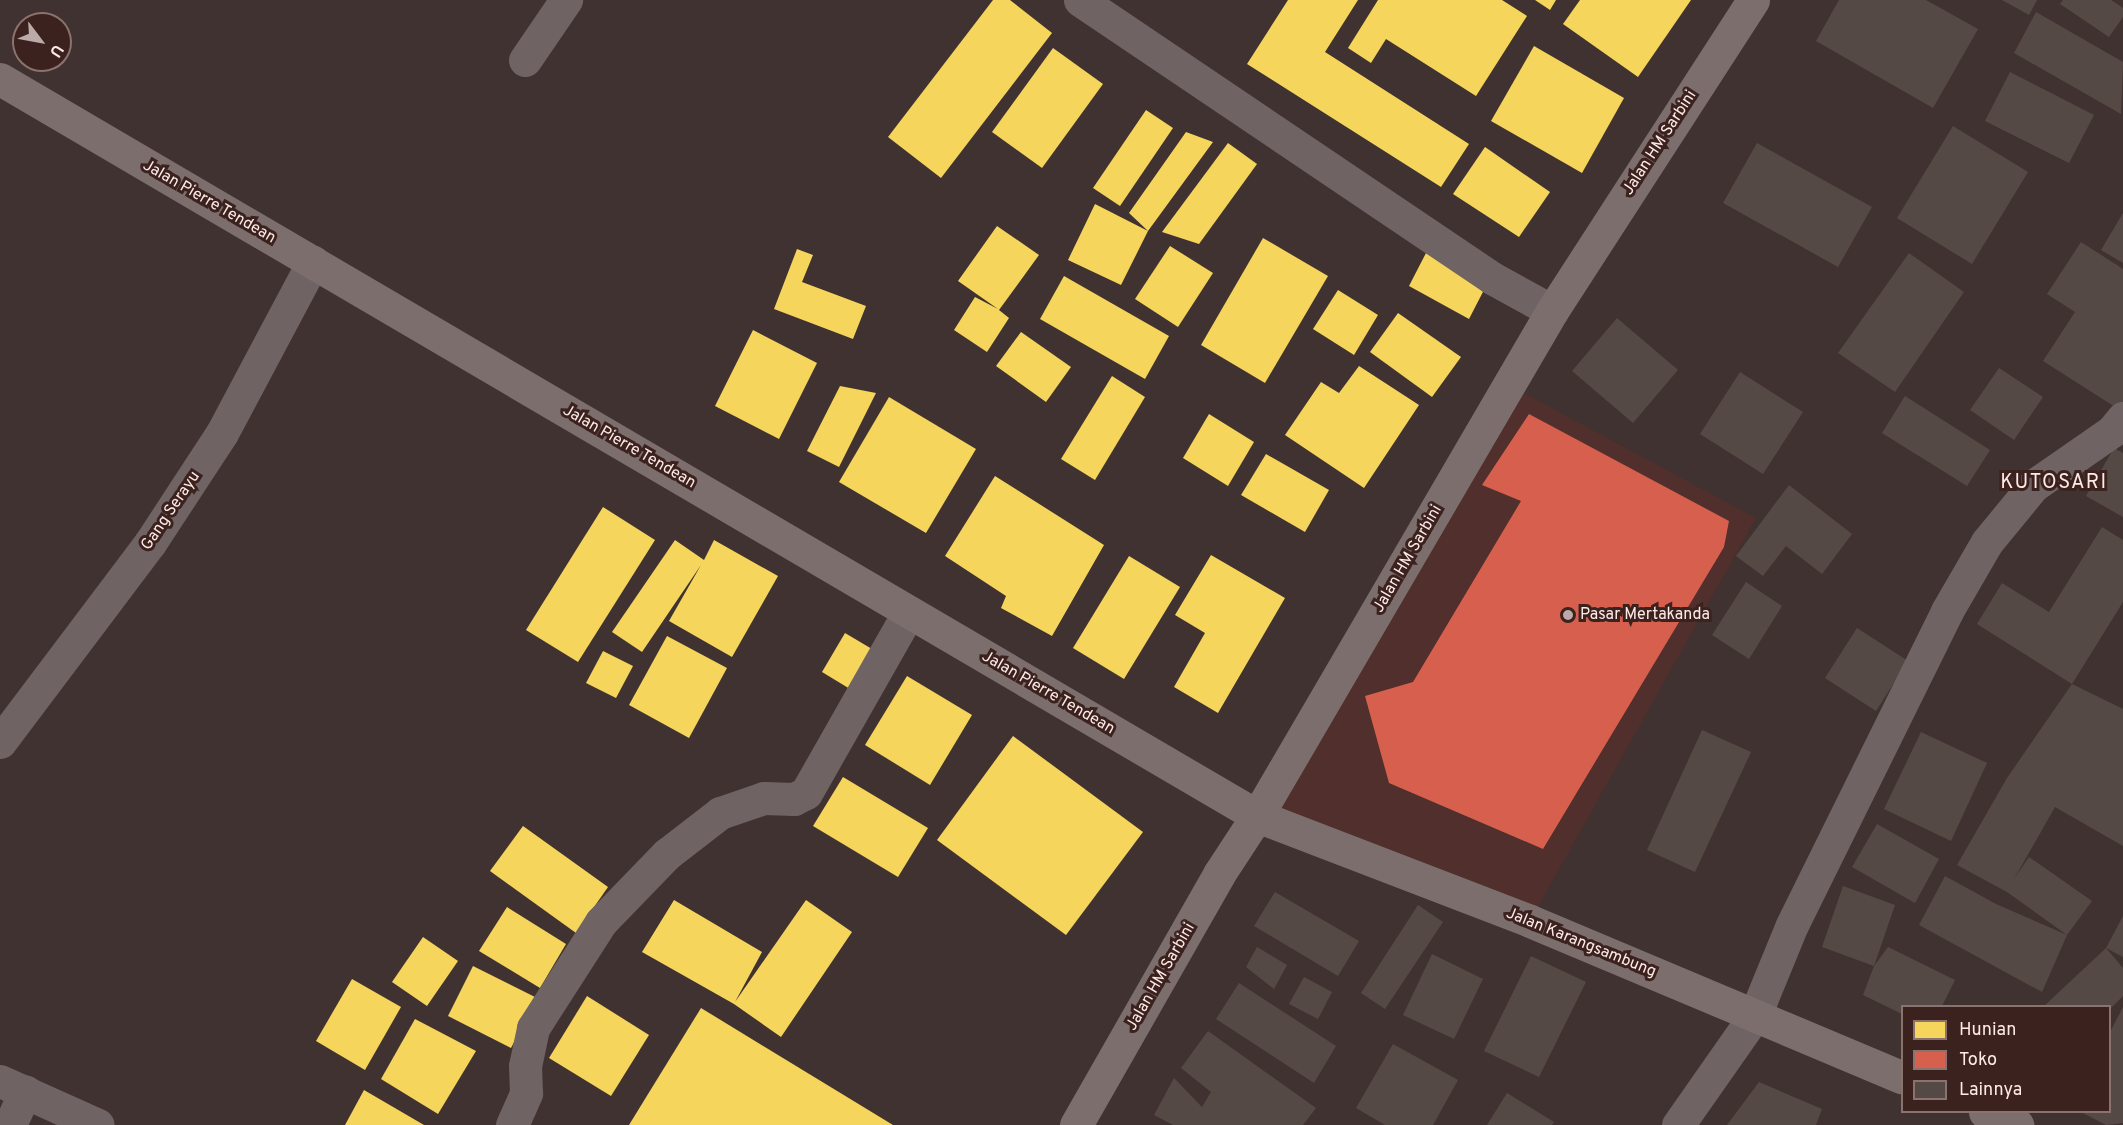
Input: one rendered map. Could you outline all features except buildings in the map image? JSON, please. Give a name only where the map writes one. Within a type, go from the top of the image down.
[{"type":"main road","name":"Jalan HM Sarbini","points":[[1076,1125],[1219,874],[1257,816],[1552,311],[1752,0]]},
{"type":"main road","name":"Jalan Pierre Tendean","points":[[0,79],[1257,816]]},
{"type":"main road","name":"Jalan Karangsambung","points":[[1257,816],[1530,921],[1901,1077]]},
{"type":"main road","points":[[1987,1113],[2017,1125]]},
{"type":"street","points":[[525,60],[566,0]]},
{"type":"street","points":[[1080,0],[1492,278],[1552,311]]},
{"type":"street","name":"Gang Serayu","points":[[0,742],[150,543],[222,433],[313,262]]},
{"type":"street","points":[[1678,1125],[1755,1015],[1792,925],[1947,611],[1987,542],[2033,486],[2112,431],[2123,418]]},
{"type":"street","points":[[512,1125],[526,1093],[525,1066],[533,1028],[601,922],[667,854],[720,813],[764,798],[794,799],[806,793],[909,612]]},
{"type":"street","points":[[10,1125],[12,1086],[98,1125]]},
{"type":"shaded area","name":"Pasar Mertakanda","points":[[1509,385],[1756,518],[1530,921],[1258,816]]},
{"type":"place","name":"Pasar Mertakanda","points":[[1568,615]]},
{"type":"district","name":"KUTOSARI","points":[[2054,483]]}]
